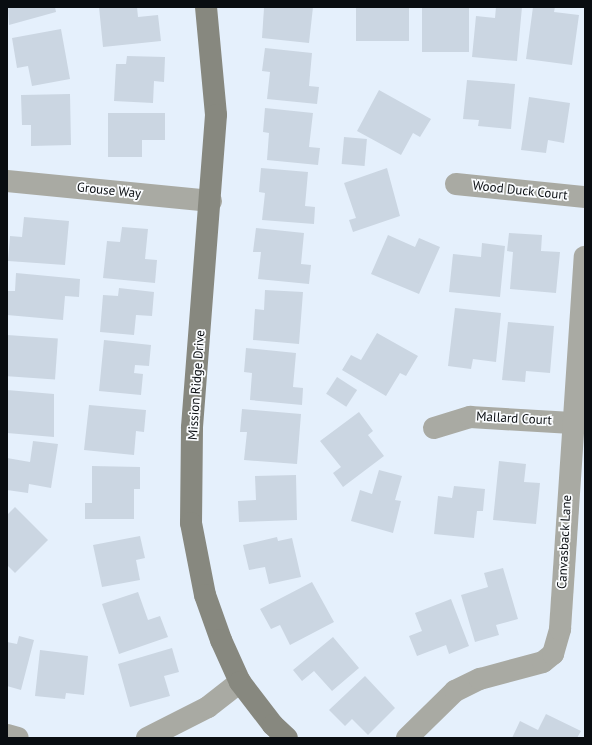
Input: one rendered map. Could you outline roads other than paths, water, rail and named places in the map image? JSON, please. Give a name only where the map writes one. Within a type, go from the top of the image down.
[{"type":"street","name":"Mission Ridge Drive","points":[[206,7],[216,115],[211,201],[192,428],[191,523],[206,595],[221,640],[240,682],[273,725],[287,738]]},
{"type":"street","name":"Grouse Way","points":[[7,181],[211,201]]},
{"type":"street","name":"Wood Duck Court","points":[[456,184],[585,197]]},
{"type":"street","name":"Canvasback Lane","points":[[407,738],[456,691],[480,679],[543,662],[553,654],[560,630],[572,423],[585,257]]},
{"type":"street","name":"Mallard Court","points":[[434,428],[470,417],[572,423]]},
{"type":"street","points":[[147,738],[208,707],[240,682]]},
{"type":"street","points":[[7,735],[18,738]]}]
